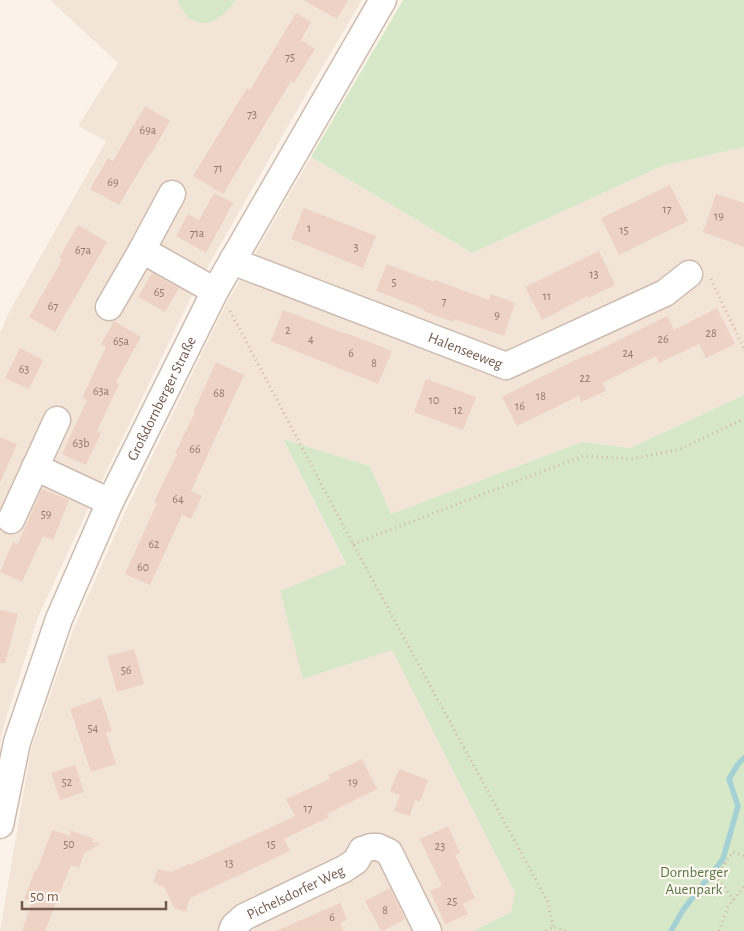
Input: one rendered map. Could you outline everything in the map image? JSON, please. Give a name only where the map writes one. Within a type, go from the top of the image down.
[{"type":"street","name":"Großdornberger Straße","points":[[0,825],[8,740],[110,502],[214,291],[383,0]]},
{"type":"street","points":[[109,307],[172,194]]},
{"type":"street","points":[[142,250],[214,291]]},
{"type":"street","name":"Halenseeweg","points":[[233,259],[245,266],[506,366],[665,292],[689,274]]},
{"type":"street","points":[[10,520],[57,420]]},
{"type":"street","points":[[35,467],[110,502]]},
{"type":"street","name":"Pichelsdorfer Weg","points":[[232,931],[234,926],[244,917],[344,869],[356,860],[362,850],[372,846],[389,852],[428,931]]},
{"type":"path","points":[[689,274],[711,279],[744,349]]},
{"type":"path","points":[[214,291],[224,300],[353,544],[548,902],[553,927]]},
{"type":"path","points":[[353,544],[583,456],[632,460],[680,449],[744,419]]},
{"type":"path","points":[[734,900],[716,876],[733,852],[744,856]]},
{"type":"path","points":[[719,931],[728,907],[744,886]]},
{"type":"path","points":[[546,931],[553,927],[566,931]]},
{"type":"shaded area","points":[[50,0],[178,0],[179,4],[233,5],[236,0],[362,0],[194,291],[38,617],[4,725],[0,744],[0,333],[8,314],[106,141],[78,126],[118,63]]},
{"type":"shaded area","points":[[744,147],[744,395],[630,448],[582,442],[391,514],[370,466],[283,439],[346,565],[304,679],[392,649],[515,893],[511,912],[473,931],[0,931],[31,749],[73,630],[125,512],[227,302],[311,157],[472,253],[662,166]]},
{"type":"green space","points":[[178,0],[236,0],[227,11],[214,21],[200,23],[189,19]]},
{"type":"green space","points":[[403,0],[744,0],[744,147],[662,166],[472,253],[311,157]]},
{"type":"green space","name":"Dornberger Auenpark","points":[[744,395],[744,931],[473,931],[511,912],[515,893],[392,650],[303,679],[280,591],[346,564],[283,439],[370,466],[391,514],[582,442],[630,448]]},
{"type":"building","points":[[303,0],[348,0],[337,19]]},
{"type":"building","points":[[296,13],[311,22],[301,40],[315,49],[294,83],[291,81],[223,194],[193,176],[247,88],[250,90]]},
{"type":"building","points":[[145,106],[170,121],[119,205],[90,189],[108,158],[113,161]]},
{"type":"building","points":[[670,185],[688,221],[619,255],[601,218]]},
{"type":"building","points":[[214,193],[233,203],[206,253],[176,236],[188,214],[199,220]]},
{"type":"building","points":[[716,194],[744,203],[744,247],[703,232]]},
{"type":"building","points":[[304,208],[376,236],[363,268],[291,239]]},
{"type":"building","points":[[78,225],[107,242],[55,332],[29,317],[62,260],[59,258]]},
{"type":"building","points":[[599,251],[615,285],[588,298],[588,296],[542,320],[525,287]]},
{"type":"building","points":[[387,264],[489,300],[491,294],[515,303],[504,336],[454,319],[453,322],[376,291]]},
{"type":"building","points":[[152,273],[179,288],[165,312],[138,297]]},
{"type":"building","points":[[717,308],[735,344],[706,358],[699,344],[659,363],[656,356],[602,383],[606,391],[581,402],[579,396],[517,426],[502,397],[667,316],[674,330]]},
{"type":"building","points":[[283,310],[392,351],[378,384],[271,341]]},
{"type":"building","points":[[114,321],[141,337],[116,382],[119,384],[97,431],[101,433],[86,465],[62,454],[87,400],[82,398],[106,347],[101,344]]},
{"type":"building","points":[[20,348],[43,360],[29,389],[5,378]]},
{"type":"building","points":[[216,362],[244,375],[191,491],[202,496],[191,519],[182,515],[150,585],[125,574],[157,503],[154,502],[177,454],[175,453]]},
{"type":"building","points":[[426,379],[476,397],[463,430],[414,412]]},
{"type":"building","points":[[0,437],[17,444],[0,483]]},
{"type":"building","points":[[42,489],[69,500],[53,540],[43,536],[22,582],[0,572],[13,542],[18,544]]},
{"type":"building","points":[[0,610],[18,614],[5,663],[0,663]]},
{"type":"building","points":[[134,649],[144,684],[117,692],[107,656]]},
{"type":"building","points":[[101,698],[112,731],[106,733],[116,764],[91,772],[70,709]]},
{"type":"building","points":[[362,759],[377,789],[327,814],[329,817],[284,839],[290,851],[190,898],[186,912],[174,908],[165,888],[153,882],[158,869],[171,872],[190,865],[295,816],[286,799],[330,779],[328,775]]},
{"type":"building","points":[[75,765],[84,792],[60,800],[51,773]]},
{"type":"building","points":[[399,769],[428,780],[420,802],[415,800],[410,816],[394,811],[400,795],[390,792]]},
{"type":"building","points":[[448,826],[460,853],[455,855],[475,898],[463,904],[468,914],[445,924],[430,891],[442,886],[420,839]]},
{"type":"building","points":[[52,830],[71,836],[69,830],[94,839],[92,842],[100,844],[84,853],[79,868],[71,865],[45,931],[22,931],[32,902],[24,899]]},
{"type":"building","points":[[390,888],[405,919],[381,931],[365,901]]},
{"type":"building","points":[[340,903],[347,920],[340,923],[344,931],[276,931]]},
{"type":"waterway","points":[[671,931],[683,910],[723,859],[738,806],[729,779],[744,758]]}]
